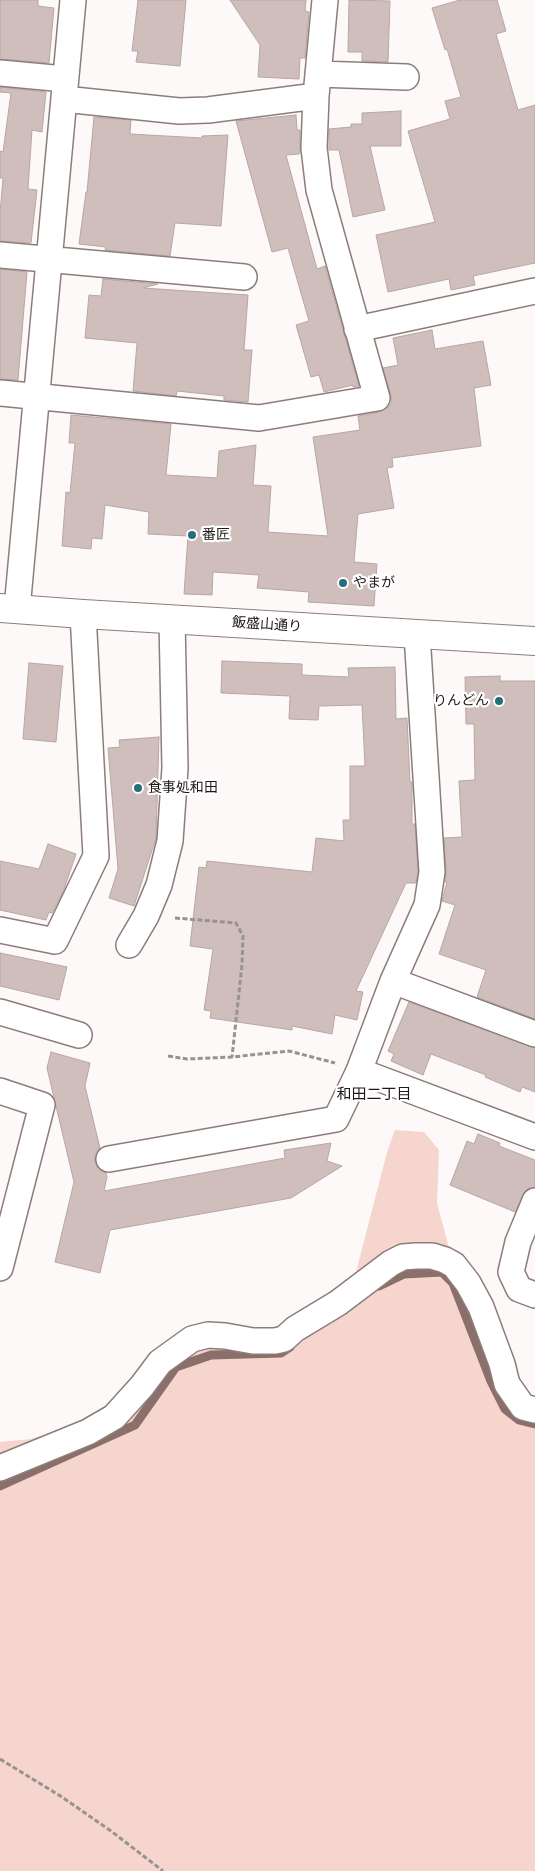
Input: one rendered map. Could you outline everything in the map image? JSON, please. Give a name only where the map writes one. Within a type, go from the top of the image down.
[{"type":"street","points":[[8,608],[36,397],[73,0]]},
{"type":"street","points":[[0,393],[259,418],[377,398],[319,190],[314,148],[317,85],[325,0]]},
{"type":"street","points":[[0,73],[64,89],[188,111],[208,110],[317,85],[406,77]]},
{"type":"street","points":[[0,255],[244,277]]},
{"type":"street","points":[[357,329],[535,291]]},
{"type":"street","name":"飯盛山通り","points":[[8,608],[535,641]]},
{"type":"street","points":[[0,930],[55,941],[96,856],[83,614]]},
{"type":"street","points":[[129,945],[146,916],[159,885],[170,841],[175,768],[172,618]]},
{"type":"street","points":[[109,1159],[336,1119],[359,1070],[393,981],[427,905],[432,872],[417,634]]},
{"type":"street","points":[[393,981],[535,1034]]},
{"type":"street","points":[[0,1012],[79,1036]]},
{"type":"street","points":[[359,1070],[535,1137]]},
{"type":"street","points":[[0,1091],[42,1105],[0,1268]]},
{"type":"street","points":[[535,1201],[518,1242],[511,1272],[519,1289],[535,1296]]},
{"type":"street","points":[[0,1468],[88,1432],[114,1417],[142,1386],[160,1362],[192,1339],[208,1336],[225,1336],[253,1341],[284,1339],[296,1329],[338,1303],[391,1263],[403,1257],[432,1256],[446,1260],[454,1265],[468,1283],[481,1307],[502,1364],[507,1384],[524,1407],[535,1410]]},
{"type":"path","points":[[146,916],[236,923],[243,936],[242,965],[232,1057]]},
{"type":"path","points":[[168,1056],[187,1059],[232,1057],[289,1051],[359,1070]]},
{"type":"path","points":[[0,1759],[62,1797],[163,1871]]},
{"type":"shaded area","points":[[395,1130],[424,1132],[439,1150],[437,1203],[456,1274],[517,1383],[535,1401],[535,1871],[0,1871],[0,1442],[31,1439],[119,1410],[176,1349],[291,1335],[345,1302],[356,1272],[387,1152]]},
{"type":"building","points":[[0,0],[38,0],[38,6],[54,8],[49,63],[0,59]]},
{"type":"building","points":[[138,0],[186,0],[180,66],[136,62],[138,51],[132,51]]},
{"type":"building","points":[[230,0],[306,0],[305,11],[309,12],[305,58],[300,58],[299,79],[258,77],[260,45]]},
{"type":"building","points":[[349,0],[390,1],[388,62],[362,61],[362,52],[348,52]]},
{"type":"building","points":[[460,0],[497,0],[506,31],[496,34],[518,110],[535,105],[535,263],[473,276],[475,285],[451,290],[449,279],[388,292],[376,235],[435,222],[408,131],[450,119],[445,101],[461,97],[447,49],[445,50],[432,8]]},
{"type":"building","points":[[0,87],[46,92],[42,132],[32,130],[28,189],[37,190],[31,243],[0,241],[3,178],[0,178],[0,151],[3,152],[11,93],[0,92]]},
{"type":"building","points":[[401,111],[401,146],[370,146],[385,210],[353,217],[339,150],[329,150],[329,129],[351,127],[351,124],[362,124],[362,113]]},
{"type":"building","points":[[296,115],[297,130],[300,130],[300,152],[299,154],[286,155],[317,269],[325,266],[359,386],[353,387],[353,385],[324,392],[319,375],[311,377],[296,325],[309,321],[288,248],[272,252],[236,121]]},
{"type":"building","points":[[94,117],[131,120],[130,134],[202,138],[202,136],[228,135],[221,226],[175,223],[170,256],[105,250],[106,247],[79,244],[87,192]]},
{"type":"building","points":[[0,269],[27,272],[18,380],[0,379]]},
{"type":"building","points":[[103,279],[158,284],[143,288],[248,295],[244,350],[252,350],[248,402],[224,400],[224,396],[177,391],[176,396],[133,391],[137,343],[85,338],[89,295],[101,296]]},
{"type":"building","points":[[432,330],[435,349],[483,341],[491,385],[474,388],[481,446],[392,458],[393,467],[387,468],[394,508],[358,514],[354,562],[377,564],[374,606],[308,602],[309,592],[257,588],[259,575],[213,572],[212,595],[184,594],[188,536],[148,534],[149,512],[105,505],[102,539],[92,538],[91,549],[62,546],[66,492],[70,493],[75,443],[69,443],[71,415],[171,424],[166,475],[217,478],[219,451],[256,445],[253,485],[271,486],[268,532],[328,536],[313,437],[360,430],[358,416],[379,412],[387,408],[391,403],[391,395],[383,368],[398,365],[393,338]]},
{"type":"building","points":[[222,661],[302,664],[302,675],[349,677],[348,668],[395,667],[396,719],[407,718],[410,782],[412,782],[412,824],[415,824],[418,871],[416,883],[406,883],[356,991],[363,992],[357,1020],[335,1015],[332,1034],[292,1026],[292,1030],[210,1018],[211,1011],[204,1010],[213,949],[190,946],[199,867],[206,868],[207,861],[312,872],[316,838],[344,841],[343,820],[350,820],[350,766],[365,766],[362,705],[319,706],[318,720],[289,719],[290,696],[221,693]]},
{"type":"building","points":[[29,663],[63,666],[56,742],[23,739]]},
{"type":"building","points":[[500,676],[500,681],[535,681],[535,1019],[477,997],[486,970],[439,954],[455,905],[442,901],[447,882],[445,882],[444,838],[462,837],[459,781],[475,780],[474,724],[466,724],[465,677]]},
{"type":"building","points":[[159,737],[156,838],[134,906],[109,898],[118,869],[108,748],[120,747],[119,740]]},
{"type":"building","points":[[48,844],[76,854],[63,892],[52,913],[49,912],[46,920],[0,910],[0,861],[39,869]]},
{"type":"building","points":[[0,953],[67,967],[59,1000],[0,986]]},
{"type":"building","points":[[409,1002],[535,1048],[535,1092],[522,1087],[520,1092],[485,1077],[486,1075],[431,1054],[423,1075],[391,1061],[394,1054],[388,1051]]},
{"type":"building","points":[[51,1052],[90,1063],[85,1086],[100,1148],[95,1155],[95,1162],[98,1169],[106,1173],[107,1177],[104,1191],[285,1158],[284,1150],[331,1143],[327,1161],[342,1166],[291,1198],[110,1230],[100,1273],[55,1262],[74,1182],[47,1068]]},
{"type":"building","points":[[478,1134],[500,1143],[499,1146],[535,1160],[535,1187],[526,1190],[515,1212],[450,1185],[467,1141],[474,1144]]},
{"type":"waterway","points":[[379,1286],[404,1274],[442,1272],[453,1283],[491,1381],[505,1409],[519,1420],[535,1424]]},
{"type":"waterway","points":[[0,1486],[135,1425],[176,1367],[211,1355],[281,1353],[290,1347]]},
{"type":"place","name":"番匠","points":[[192,535]]},
{"type":"place","name":"やまが","points":[[343,583]]},
{"type":"place","name":"りんどん","points":[[499,701]]},
{"type":"place","name":"食事処和田","points":[[138,788]]},
{"type":"district","name":"和田二丁目","points":[[374,1095]]}]
